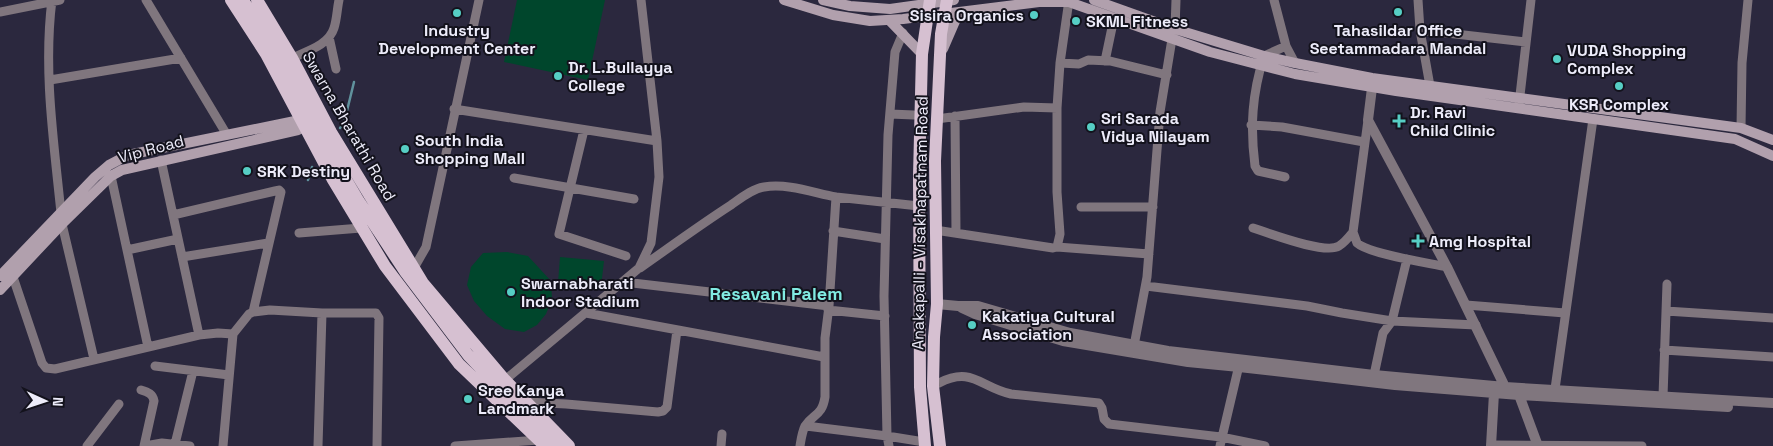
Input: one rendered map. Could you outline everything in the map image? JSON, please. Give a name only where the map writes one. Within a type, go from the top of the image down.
[{"type":"main road","points":[[231,0],[266,54],[285,88],[311,119]]},
{"type":"main road","points":[[243,0],[297,89],[361,228],[395,280],[460,364],[542,443]]},
{"type":"main road","name":"Swarna Bharathi Road","points":[[257,0],[292,58],[311,119],[410,271]]},
{"type":"main road","points":[[784,0],[816,11],[852,19],[890,21],[949,0]]},
{"type":"main road","points":[[823,0],[850,6],[928,7],[944,14],[1039,2],[1069,1],[1114,18],[1174,34],[1308,77],[1372,88],[1429,91]]},
{"type":"main road","points":[[890,8],[898,0]]},
{"type":"main road","name":"Anakapalli - Visakhapatnam Road","points":[[940,446],[933,386],[937,304],[935,230],[937,119],[944,14],[949,0]]},
{"type":"main road","points":[[1094,0],[1174,34]]},
{"type":"main road","name":"Anakapalli - Visakhapatnam Road","points":[[925,444],[920,387],[920,206],[922,54],[928,7]]},
{"type":"main road","points":[[940,61],[956,19],[970,11]]},
{"type":"main road","points":[[890,21],[922,54]]},
{"type":"main road","points":[[1262,61],[1295,63],[1429,91],[1519,104],[1740,128],[1773,140]]},
{"type":"main road","points":[[1519,104],[1593,119],[1735,139],[1773,156]]},
{"type":"main road","name":"Vip Road","points":[[0,276],[95,177],[118,160],[128,155],[184,142],[311,119]]},
{"type":"main road","name":"Vip Road","points":[[0,290],[62,224],[111,176],[122,170],[161,160],[298,130],[311,119]]},
{"type":"main road","points":[[395,280],[410,271]]},
{"type":"main road","points":[[410,271],[505,380],[569,446]]},
{"type":"main road","points":[[410,271],[468,355],[556,446]]},
{"type":"street","points":[[0,12],[55,0],[50,25],[50,80],[52,125],[61,213]]},
{"type":"street","points":[[146,0],[227,135]]},
{"type":"street","points":[[292,58],[323,43],[330,37],[334,28],[339,0]]},
{"type":"street","points":[[410,271],[426,246],[479,0]]},
{"type":"street","points":[[639,268],[651,243],[658,190],[657,142],[641,0]]},
{"type":"street","points":[[1134,348],[1146,286],[1160,112],[1174,34],[1176,0]]},
{"type":"street","points":[[1274,0],[1286,46],[1295,63]]},
{"type":"street","points":[[1418,0],[1420,30],[1429,91]]},
{"type":"street","points":[[1519,104],[1531,0]]},
{"type":"street","points":[[1740,128],[1742,63],[1748,0]]},
{"type":"street","points":[[1057,247],[1060,234],[1056,192],[1057,108],[1060,63],[1069,1]]},
{"type":"street","points":[[1105,61],[1114,18]]},
{"type":"street","points":[[1420,30],[1526,42]]},
{"type":"street","points":[[888,441],[885,239],[890,114],[895,52],[903,33]]},
{"type":"street","points":[[330,37],[336,69]]},
{"type":"street","points":[[1285,177],[1258,171],[1255,166],[1251,125],[1262,61],[1286,46]]},
{"type":"street","points":[[50,80],[181,58]]},
{"type":"street","points":[[1060,63],[1079,64],[1088,60],[1105,61],[1167,76]]},
{"type":"street","points":[[1372,88],[1353,232],[1354,238],[1360,246],[1407,259],[1447,267]]},
{"type":"street","points":[[937,119],[1024,108],[1057,108]]},
{"type":"street","points":[[454,109],[657,142]]},
{"type":"street","points":[[890,114],[914,115]]},
{"type":"street","points":[[955,116],[956,233]]},
{"type":"street","points":[[1554,389],[1593,119]]},
{"type":"street","points":[[1368,120],[1447,267],[1506,387],[1519,395],[1537,445]]},
{"type":"street","points":[[1251,125],[1282,127],[1364,142]]},
{"type":"street","points":[[584,130],[559,234],[626,256]]},
{"type":"street","points":[[161,160],[199,335]]},
{"type":"street","points":[[111,176],[148,347]]},
{"type":"street","points":[[514,178],[634,199]]},
{"type":"street","points":[[505,380],[639,268],[713,216],[763,187],[793,188],[836,198],[920,206]]},
{"type":"street","points":[[173,215],[279,190],[281,192],[253,312]]},
{"type":"street","points":[[800,446],[806,426],[820,413],[824,406],[824,357],[836,198]]},
{"type":"street","points":[[1081,207],[1153,207]]},
{"type":"street","points":[[62,224],[94,359]]},
{"type":"street","points":[[299,233],[361,228]]},
{"type":"street","points":[[1253,228],[1305,245],[1331,248],[1339,246],[1353,232]]},
{"type":"street","points":[[935,230],[1053,248],[1149,254]]},
{"type":"street","points":[[834,232],[885,239]]},
{"type":"street","points":[[127,250],[178,238]]},
{"type":"street","points":[[182,257],[268,243]]},
{"type":"street","points":[[1374,375],[1383,333],[1392,320],[1407,259]]},
{"type":"street","points":[[13,277],[42,363],[46,368],[55,368],[199,335],[218,332],[233,334]]},
{"type":"street","points":[[624,282],[885,316]]},
{"type":"street","points":[[1663,396],[1667,284]]},
{"type":"street","points":[[1146,286],[1307,306],[1392,320],[1476,325]]},
{"type":"street","points":[[937,304],[978,306],[1070,333],[1134,348],[1168,351],[1395,385],[1519,395],[1773,410]]},
{"type":"street","points":[[1466,305],[1565,313]]},
{"type":"street","points":[[223,446],[233,334],[249,314],[270,310],[376,313],[379,318],[377,446]]},
{"type":"street","points":[[1666,311],[1773,318]]},
{"type":"street","points":[[318,446],[322,312]]},
{"type":"street","points":[[586,313],[824,357]]},
{"type":"street","points":[[527,402],[650,412],[663,411],[667,406],[677,330]]},
{"type":"street","points":[[1664,350],[1773,357]]},
{"type":"street","points":[[1239,363],[1506,387],[1773,403]]},
{"type":"street","points":[[1220,441],[1239,363]]},
{"type":"street","points":[[155,366],[229,376]]},
{"type":"street","points":[[175,444],[193,371]]},
{"type":"street","points":[[938,383],[950,377],[966,376],[1011,394],[1099,403],[1104,419],[1109,424],[1265,446]]},
{"type":"street","points":[[141,390],[154,396],[145,446],[162,443],[190,446]]},
{"type":"street","points":[[1494,393],[1491,445],[1642,446]]},
{"type":"street","points":[[87,446],[119,404]]},
{"type":"street","points":[[806,426],[888,441],[925,444]]},
{"type":"street","points":[[721,446],[722,434]]},
{"type":"street","points":[[456,446],[542,443]]},
{"type":"green space","points":[[517,0],[605,0],[588,80],[504,62]]},
{"type":"green space","name":"Swarnabharati Indoor Stadium","points":[[507,252],[528,256],[551,281],[552,299],[546,314],[537,325],[524,332],[505,329],[487,316],[474,301],[467,285],[471,267],[483,253]]},
{"type":"green space","points":[[560,257],[604,261],[601,287],[558,283]]},
{"type":"waterway","points":[[340,128],[344,123],[354,82]]},
{"type":"waterway","points":[[308,180],[312,167]]},
{"type":"place","name":"Tahasildar Office Seetammadara Mandal","points":[[1398,12]]},
{"type":"place","name":"Industry Development Center","points":[[457,13]]},
{"type":"place","name":"Sisira Organics","points":[[1034,15]]},
{"type":"place","name":"SKML Fitness","points":[[1076,21]]},
{"type":"place","name":"VUDA Shopping Complex","points":[[1557,59]]},
{"type":"place","name":"Dr. L.Bullayya College","points":[[558,76]]},
{"type":"place","name":"KSR Complex","points":[[1619,86]]},
{"type":"place","name":"Dr. Ravi Child Clinic","points":[[1399,121]]},
{"type":"place","name":"Sri Sarada Vidya Nilayam","points":[[1091,127]]},
{"type":"place","name":"South India Shopping Mall","points":[[405,149]]},
{"type":"place","name":"SRK Destiny","points":[[247,171]]},
{"type":"place","name":"Amg Hospital","points":[[1418,241]]},
{"type":"place","name":"Swarnabharati Indoor Stadium","points":[[511,292]]},
{"type":"place","name":"Kakatiya Cultural Association","points":[[972,325]]},
{"type":"place","name":"Sree Kanya Landmark","points":[[468,399]]},
{"type":"district","name":"Resavani Palem","points":[[776,293]]}]
